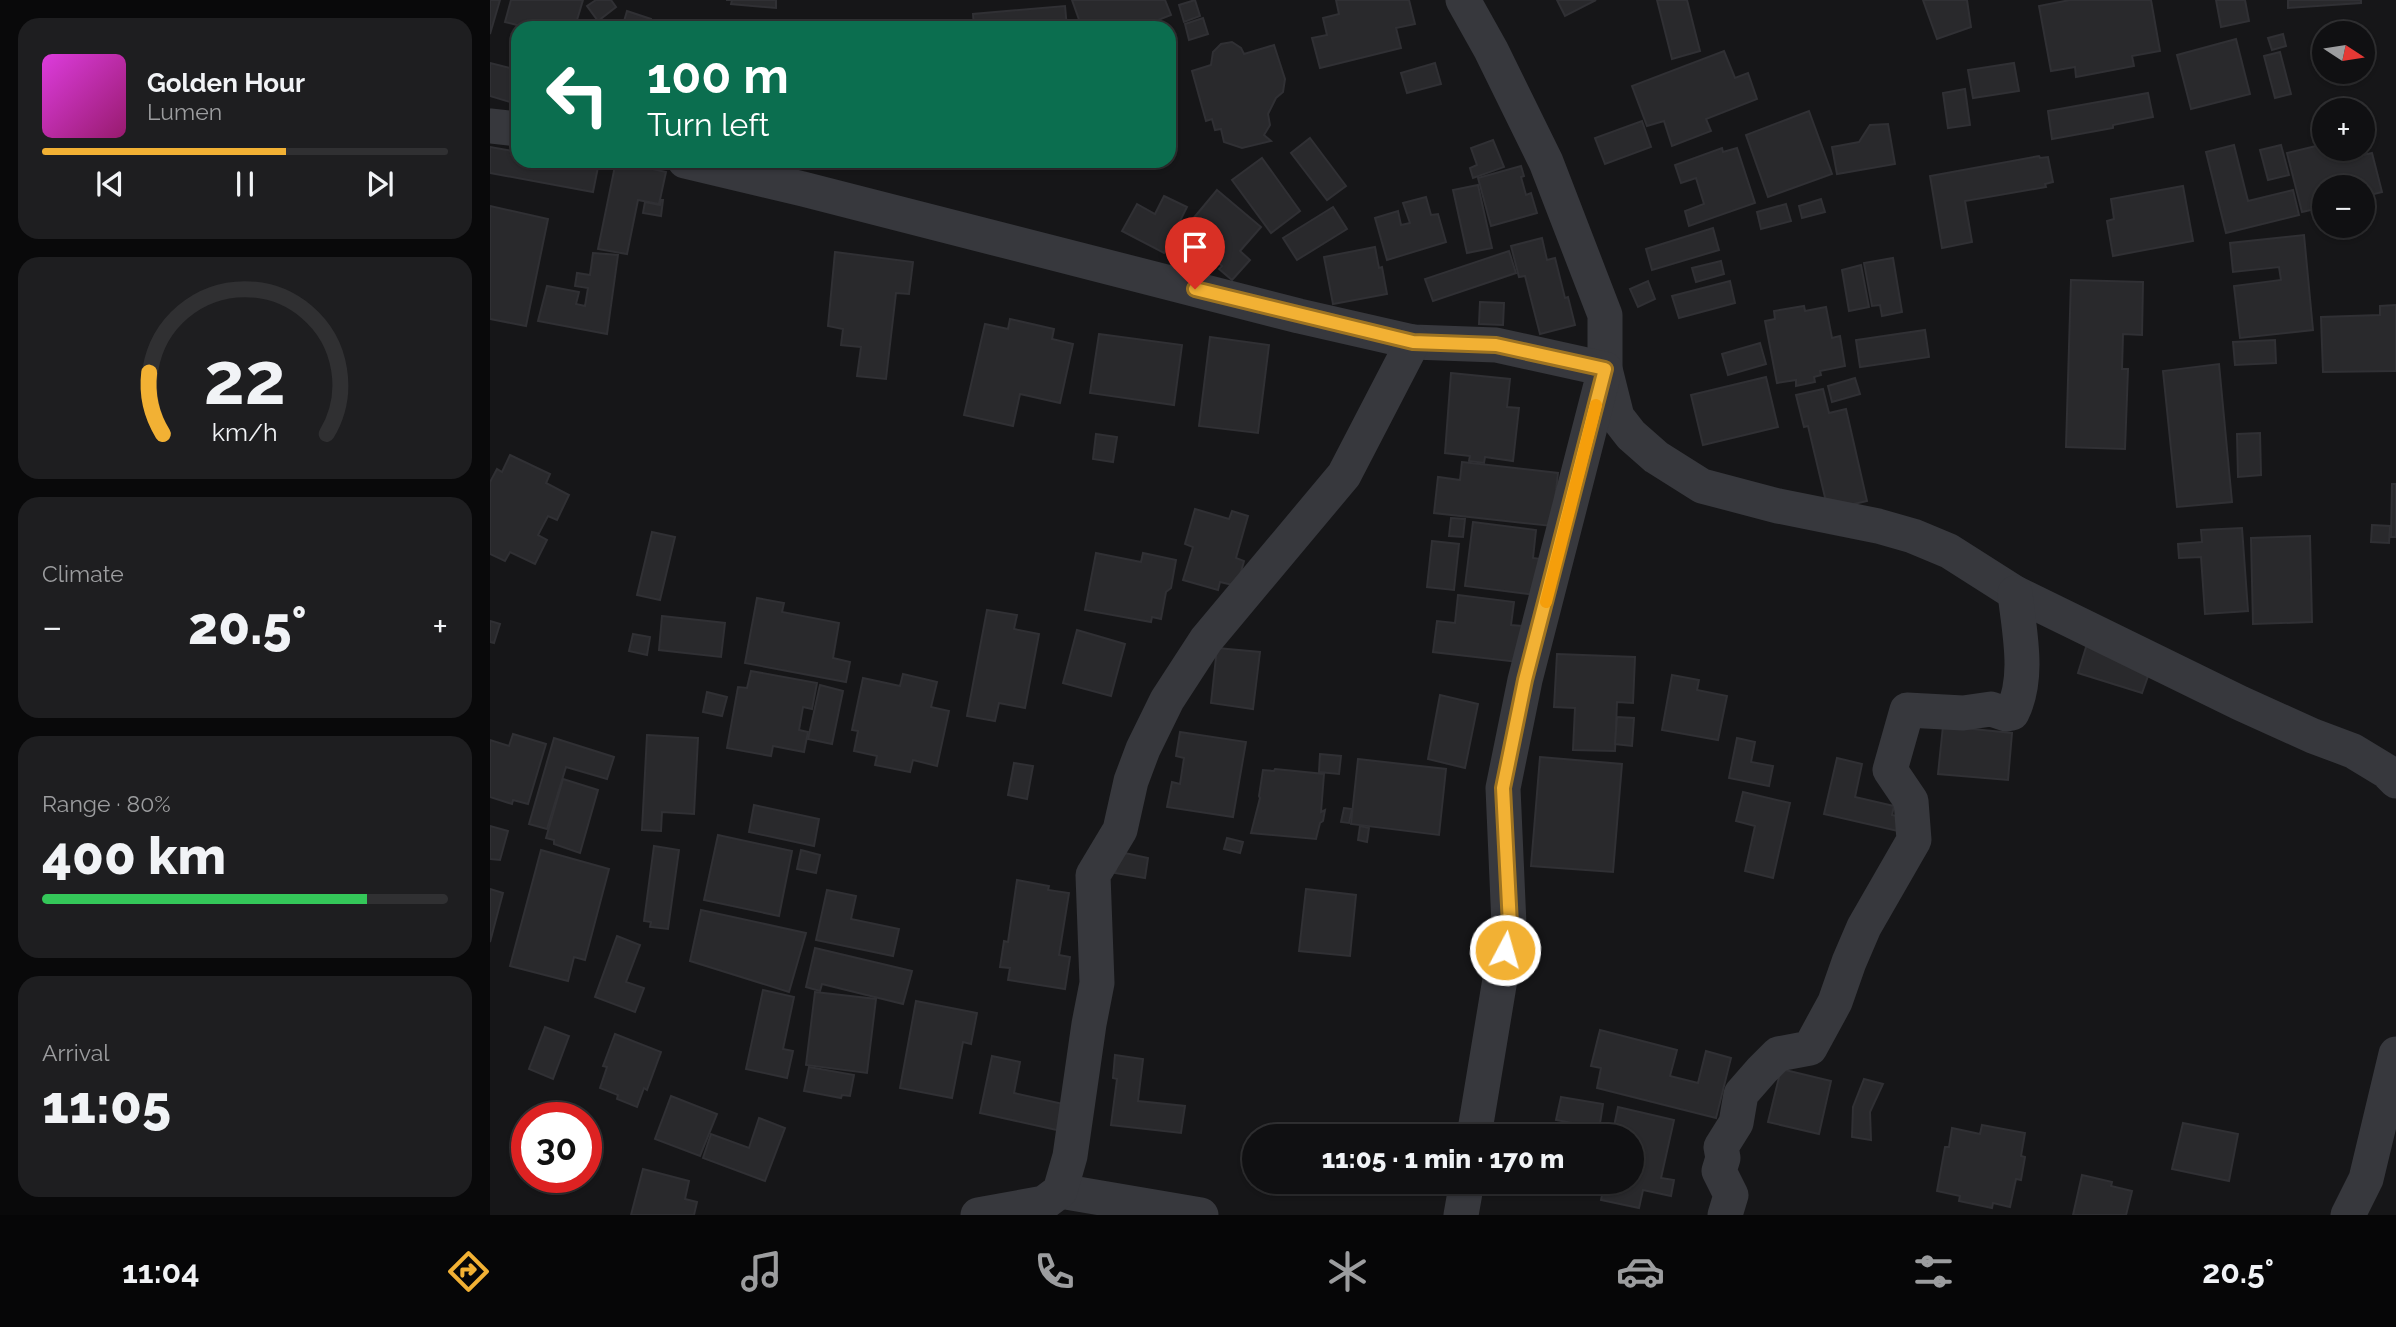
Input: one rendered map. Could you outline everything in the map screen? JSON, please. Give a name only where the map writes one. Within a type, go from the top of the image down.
[{"type":"street","points":[[1463,0],[1492,50],[1546,162],[1605,315],[1605,369],[1617,417],[1631,435],[1656,457],[1702,486],[1778,506],[1878,526],[1950,551],[2015,593],[2240,703],[2353,751],[2386,771],[2396,781]]},
{"type":"street","points":[[490,126],[511,128]]},
{"type":"street","points":[[714,168],[1299,316],[1413,342],[1496,345],[1605,369]]},
{"type":"street","points":[[978,1215],[1044,1203],[1060,1191],[1070,1156],[1097,983],[1093,875],[1120,830],[1131,780],[1143,749],[1167,700],[1206,640],[1344,475],[1413,342]]},
{"type":"street","points":[[1476,1124],[1510,925],[1503,788],[1525,680],[1605,369]]},
{"type":"street","points":[[1725,1215],[1731,1195],[1719,1171],[1723,1157],[1721,1147],[1735,1123],[1741,1094],[1778,1054],[1810,1048],[1836,1002],[1849,961],[1864,927],[1914,840],[1911,800],[1889,770],[1907,710],[1963,713],[1992,709],[2006,714],[2012,713],[2016,706],[2021,686],[2021,646],[2015,593]]},
{"type":"street","points":[[2348,1215],[2366,1179],[2396,1054]]},
{"type":"street","points":[[1060,1191],[1201,1215]]},
{"type":"street","points":[[1461,1215],[1465,1194]]},
{"type":"building","points":[[490,0],[500,0],[490,34]]},
{"type":"building","points":[[511,0],[583,0],[577,20],[581,21],[505,22]]},
{"type":"building","points":[[596,0],[611,0],[616,7],[598,21],[587,6]]},
{"type":"building","points":[[732,0],[776,0],[776,8],[731,4]]},
{"type":"building","points":[[1072,0],[1165,0],[1171,15],[1156,21],[1080,21]]},
{"type":"building","points":[[1195,0],[1200,16],[1184,22],[1179,5]]},
{"type":"building","points":[[1336,0],[1409,0],[1415,24],[1396,28],[1401,48],[1320,68],[1312,38],[1327,35],[1323,18],[1339,14]]},
{"type":"building","points":[[1557,0],[1596,0],[1565,16]]},
{"type":"building","points":[[1657,0],[1687,0],[1700,51],[1672,59]]},
{"type":"building","points":[[1923,0],[1967,0],[1971,27],[1937,39]]},
{"type":"building","points":[[2070,0],[2151,0],[2160,51],[2132,56],[2134,66],[2076,77],[2075,67],[2051,71],[2039,6]]},
{"type":"building","points":[[2216,0],[2245,0],[2249,21],[2221,27]]},
{"type":"building","points":[[2288,0],[2361,0],[2361,3],[2288,8]]},
{"type":"building","points":[[1065,6],[1066,21],[974,21],[973,14]]},
{"type":"building","points":[[627,11],[651,19],[651,21],[624,21]]},
{"type":"building","points":[[1203,18],[1208,34],[1189,40],[1185,24]]},
{"type":"building","points":[[2283,34],[2286,46],[2272,50],[2268,38]]},
{"type":"building","points":[[2236,39],[2250,94],[2191,109],[2177,55]]},
{"type":"building","points":[[1232,42],[1241,48],[1244,54],[1274,45],[1285,79],[1283,92],[1276,98],[1268,114],[1270,125],[1264,135],[1271,141],[1242,148],[1224,142],[1221,129],[1215,130],[1212,119],[1206,121],[1192,71],[1211,65],[1213,52],[1221,44]]},
{"type":"building","points":[[1724,51],[1735,78],[1748,73],[1757,99],[1706,119],[1711,131],[1672,146],[1664,121],[1647,126],[1632,86]]},
{"type":"building","points":[[2280,52],[2291,94],[2275,98],[2264,56]]},
{"type":"building","points":[[490,63],[511,68],[511,102],[490,96]]},
{"type":"building","points":[[1435,63],[1441,84],[1407,93],[1401,73]]},
{"type":"building","points":[[2014,63],[2019,91],[1973,98],[1968,70]]},
{"type":"building","points":[[1965,89],[1970,125],[1948,128],[1943,93]]},
{"type":"building","points":[[2148,93],[2153,117],[2113,125],[2113,128],[2052,139],[2048,111]]},
{"type":"building","points":[[1809,111],[1832,174],[1768,197],[1746,135]]},
{"type":"building","points":[[1642,121],[1651,147],[1605,164],[1595,138]]},
{"type":"building","points":[[1888,124],[1895,164],[1837,174],[1832,147],[1859,142],[1870,125]]},
{"type":"building","points":[[1310,138],[1346,186],[1327,200],[1291,153]]},
{"type":"building","points":[[1493,140],[1504,167],[1473,178],[1470,168],[1477,165],[1471,148]]},
{"type":"building","points":[[2234,145],[2248,201],[2293,190],[2299,215],[2226,233],[2206,152]]},
{"type":"building","points":[[2281,145],[2289,175],[2268,180],[2260,150]]},
{"type":"building","points":[[490,147],[511,151],[511,168],[598,168],[593,192],[490,173]]},
{"type":"building","points":[[2312,147],[2312,161],[2374,161],[2382,192],[2375,194],[2375,175],[2312,175],[2312,210],[2302,212],[2287,153]]},
{"type":"building","points":[[1722,148],[1723,152],[1737,148],[1755,203],[1689,226],[1685,211],[1704,204],[1696,178],[1681,183],[1675,165]]},
{"type":"building","points":[[2039,156],[2048,157],[2053,182],[2045,184],[2046,187],[1965,201],[1972,242],[1942,248],[1930,176]]},
{"type":"building","points":[[1262,158],[1300,211],[1271,233],[1232,180]]},
{"type":"building","points":[[1521,166],[1526,195],[1531,193],[1537,213],[1491,226],[1478,178]]},
{"type":"building","points":[[615,168],[648,168],[666,172],[659,204],[638,200],[627,254],[598,249]]},
{"type":"building","points":[[1478,185],[1492,248],[1467,253],[1453,190]]},
{"type":"building","points":[[2183,186],[2193,241],[2113,256],[2107,221],[2114,219],[2111,199]]},
{"type":"building","points":[[1217,190],[1261,227],[1240,251],[1250,260],[1232,280],[1219,269],[1222,266],[1182,232]]},
{"type":"building","points":[[1164,196],[1187,207],[1164,253],[1122,231],[1137,204],[1155,214]]},
{"type":"building","points":[[1426,197],[1431,215],[1438,214],[1446,242],[1387,260],[1375,218],[1398,211],[1401,225],[1410,223],[1403,203]]},
{"type":"building","points":[[1821,199],[1825,212],[1802,218],[1799,206]]},
{"type":"building","points":[[661,200],[661,216],[643,213],[645,202],[660,205]]},
{"type":"building","points":[[1786,204],[1791,221],[1761,229],[1757,212]]},
{"type":"building","points":[[490,206],[548,219],[526,326],[490,319]]},
{"type":"building","points":[[1333,207],[1347,229],[1297,260],[1283,238]]},
{"type":"building","points":[[1713,228],[1719,250],[1652,270],[1646,249]]},
{"type":"building","points":[[2304,235],[2313,330],[2240,338],[2234,286],[2281,280],[2279,267],[2233,272],[2230,243]]},
{"type":"building","points":[[1542,238],[1547,260],[1555,258],[1575,325],[1540,334],[1525,276],[1519,277],[1511,246]]},
{"type":"building","points":[[1375,247],[1387,294],[1333,304],[1324,257]]},
{"type":"building","points":[[1509,251],[1516,273],[1433,301],[1425,279]]},
{"type":"building","points":[[835,252],[913,262],[909,294],[896,293],[886,379],[857,376],[861,347],[841,345],[843,329],[828,326]]},
{"type":"building","points":[[593,253],[618,255],[607,334],[538,321],[547,286],[579,292],[576,304],[585,306],[588,288],[575,286],[577,273],[590,275]]},
{"type":"building","points":[[1893,258],[1902,312],[1882,316],[1880,305],[1872,306],[1864,263]]},
{"type":"building","points":[[1721,261],[1724,274],[1696,282],[1692,268]]},
{"type":"building","points":[[1861,265],[1869,307],[1849,311],[1842,270]]},
{"type":"building","points":[[2071,280],[2143,282],[2142,335],[2123,334],[2122,369],[2128,369],[2125,449],[2066,447]]},
{"type":"building","points":[[1648,281],[1655,299],[1638,307],[1630,289]]},
{"type":"building","points":[[1730,281],[1735,303],[1679,318],[1672,296]]},
{"type":"building","points":[[1480,302],[1504,303],[1503,325],[1479,324]]},
{"type":"building","points":[[2396,305],[2396,371],[2323,372],[2321,317],[2380,315],[2380,306]]},
{"type":"building","points":[[1804,306],[1805,311],[1826,307],[1832,338],[1840,336],[1845,366],[1820,371],[1821,375],[1814,377],[1815,382],[1796,386],[1796,380],[1777,383],[1765,321],[1775,319],[1774,311]]},
{"type":"building","points":[[1010,319],[1054,329],[1052,339],[1073,344],[1060,403],[1020,394],[1013,426],[964,415],[985,324],[1008,329]]},
{"type":"building","points":[[1925,330],[1929,357],[1860,367],[1856,340]]},
{"type":"building","points":[[1099,334],[1182,345],[1174,405],[1090,393]]},
{"type":"building","points":[[1210,337],[1269,345],[1258,433],[1199,426]]},
{"type":"building","points":[[2275,340],[2276,363],[2235,365],[2233,342]]},
{"type":"building","points":[[1760,343],[1766,364],[1728,375],[1722,354]]},
{"type":"building","points":[[2219,364],[2232,502],[2177,507],[2163,371]]},
{"type":"building","points":[[1451,373],[1510,379],[1507,407],[1519,408],[1513,461],[1485,457],[1484,463],[1469,461],[1470,456],[1445,453]]},
{"type":"building","points":[[1766,377],[1778,427],[1703,445],[1691,395]]},
{"type":"building","points":[[1855,378],[1860,394],[1832,402],[1828,386]]},
{"type":"building","points":[[1823,389],[1829,413],[1846,409],[1867,501],[1828,510],[1808,426],[1804,427],[1796,395]]},
{"type":"building","points":[[2260,433],[2261,475],[2238,477],[2237,434]]},
{"type":"building","points":[[1096,434],[1117,437],[1113,462],[1093,459]]},
{"type":"building","points":[[510,455],[550,474],[546,483],[569,495],[557,520],[548,516],[538,535],[547,540],[535,564],[510,552],[505,561],[490,554],[490,482],[497,469],[502,472]]},
{"type":"building","points":[[1462,462],[1558,473],[1552,526],[1434,513],[1438,477],[1460,480]]},
{"type":"building","points":[[2392,484],[2396,484],[2396,537],[2391,537]]},
{"type":"building","points":[[1195,509],[1229,519],[1232,511],[1248,516],[1236,558],[1244,561],[1237,586],[1220,582],[1218,590],[1183,580],[1193,547],[1185,544]]},
{"type":"building","points":[[1451,518],[1465,519],[1463,537],[1449,536]]},
{"type":"building","points":[[1473,522],[1536,530],[1533,558],[1548,560],[1544,596],[1465,586]]},
{"type":"building","points":[[2372,525],[2390,526],[2389,543],[2371,542]]},
{"type":"building","points":[[2242,528],[2248,611],[2205,614],[2201,557],[2179,558],[2178,544],[2202,542],[2201,530]]},
{"type":"building","points":[[652,532],[675,537],[660,600],[637,595]]},
{"type":"building","points":[[2310,536],[2312,622],[2253,624],[2251,538]]},
{"type":"building","points":[[1432,541],[1459,544],[1454,590],[1427,587]]},
{"type":"building","points":[[1096,553],[1141,562],[1143,553],[1176,560],[1161,619],[1152,617],[1151,622],[1085,610]]},
{"type":"building","points":[[1458,595],[1514,602],[1511,625],[1522,626],[1518,662],[1433,652],[1437,621],[1455,623]]},
{"type":"building","points":[[757,598],[784,603],[782,612],[839,623],[833,658],[850,662],[846,682],[745,663]]},
{"type":"building","points":[[987,610],[1017,615],[1014,629],[1039,634],[1025,708],[999,703],[995,721],[967,716]]},
{"type":"building","points":[[662,616],[725,623],[721,657],[659,650]]},
{"type":"building","points":[[490,621],[500,624],[494,643],[490,642]]},
{"type":"building","points":[[1077,630],[1125,644],[1111,696],[1063,683]]},
{"type":"building","points":[[633,634],[650,637],[647,655],[629,651]]},
{"type":"building","points":[[2087,644],[2152,665],[2142,693],[2078,673]]},
{"type":"building","points":[[1217,648],[1260,652],[1253,709],[1211,703]]},
{"type":"building","points":[[1557,654],[1635,657],[1633,703],[1617,702],[1615,751],[1573,750],[1575,708],[1554,707]]},
{"type":"building","points":[[751,671],[817,683],[812,709],[803,707],[799,730],[808,732],[804,752],[773,746],[771,756],[727,748],[738,687],[747,688]]},
{"type":"building","points":[[903,674],[937,682],[931,707],[949,711],[937,766],[913,760],[910,772],[875,765],[877,756],[854,751],[858,731],[852,730],[863,678],[900,686]]},
{"type":"building","points":[[1672,675],[1699,680],[1697,690],[1727,696],[1718,740],[1662,730]]},
{"type":"building","points":[[820,685],[843,691],[832,744],[808,739]]},
{"type":"building","points":[[707,692],[727,697],[722,716],[703,712]]},
{"type":"building","points":[[1440,695],[1478,704],[1465,768],[1428,759]]},
{"type":"building","points":[[1617,717],[1634,718],[1632,746],[1615,744]]},
{"type":"building","points":[[1943,726],[2012,733],[2008,780],[1938,774]]},
{"type":"building","points":[[1180,732],[1246,742],[1233,817],[1167,807],[1172,782],[1180,784],[1184,758],[1176,756]]},
{"type":"building","points":[[513,734],[546,744],[528,804],[513,800],[512,804],[490,797],[490,740],[509,746]]},
{"type":"building","points":[[647,735],[698,738],[694,814],[662,812],[661,831],[642,830]]},
{"type":"building","points":[[554,738],[614,757],[607,779],[566,767],[547,829],[529,824]]},
{"type":"building","points":[[1737,738],[1755,742],[1751,762],[1773,766],[1769,786],[1729,778]]},
{"type":"building","points":[[1320,754],[1341,756],[1339,774],[1319,772]]},
{"type":"building","points":[[1540,757],[1622,764],[1613,872],[1531,866]]},
{"type":"building","points":[[1837,758],[1862,764],[1855,797],[1894,806],[1892,815],[1910,819],[1907,833],[1824,814]]},
{"type":"building","points":[[1358,759],[1446,769],[1439,835],[1351,824]]},
{"type":"building","points":[[1014,763],[1033,766],[1027,799],[1008,795]]},
{"type":"building","points":[[1263,770],[1324,774],[1321,812],[1325,810],[1316,839],[1251,833],[1260,798]]},
{"type":"building","points":[[563,779],[598,790],[580,853],[554,844],[554,840],[546,838]]},
{"type":"building","points":[[1743,792],[1790,803],[1773,878],[1745,871],[1755,826],[1736,821]]},
{"type":"building","points":[[754,805],[819,819],[814,846],[749,832]]},
{"type":"building","points":[[1344,808],[1352,809],[1349,823],[1341,822]]},
{"type":"building","points":[[490,826],[508,831],[500,860],[490,859]]},
{"type":"building","points":[[1360,826],[1369,828],[1367,842],[1358,840]]},
{"type":"building","points":[[718,835],[792,851],[779,916],[704,900]]},
{"type":"building","points":[[1227,838],[1243,842],[1240,853],[1224,849]]},
{"type":"building","points":[[654,846],[679,850],[668,929],[650,927],[651,922],[644,921]]},
{"type":"building","points":[[541,850],[609,869],[585,960],[574,957],[568,981],[510,966]]},
{"type":"building","points":[[801,850],[820,855],[816,873],[797,869]]},
{"type":"building","points":[[1120,852],[1148,858],[1145,878],[1115,873]]},
{"type":"building","points":[[1017,880],[1049,886],[1048,890],[1069,893],[1059,955],[1070,957],[1065,989],[1008,980],[1010,968],[1000,967],[1004,941],[1008,942]]},
{"type":"building","points":[[490,889],[503,893],[490,942]]},
{"type":"building","points":[[1306,889],[1356,895],[1350,956],[1299,951]]},
{"type":"building","points":[[827,890],[856,896],[851,919],[899,929],[893,956],[816,940]]},
{"type":"building","points":[[701,910],[806,933],[789,992],[690,961]]},
{"type":"building","points":[[617,936],[640,945],[626,982],[644,988],[635,1012],[595,997]]},
{"type":"building","points":[[815,948],[912,971],[903,1004],[822,984],[820,991],[806,987]]},
{"type":"building","points":[[763,990],[794,997],[783,1049],[793,1051],[787,1078],[746,1069]]},
{"type":"building","points":[[815,992],[876,999],[867,1073],[806,1065]]},
{"type":"building","points":[[916,1001],[977,1013],[971,1044],[963,1042],[952,1098],[900,1088]]},
{"type":"building","points":[[545,1027],[569,1036],[553,1079],[529,1069]]},
{"type":"building","points":[[1600,1030],[1677,1050],[1670,1076],[1698,1083],[1706,1051],[1731,1058],[1716,1118],[1597,1088],[1601,1068],[1591,1066]]},
{"type":"building","points":[[615,1034],[661,1052],[647,1090],[644,1088],[637,1107],[600,1088],[607,1067],[603,1066]]},
{"type":"building","points":[[1115,1055],[1143,1059],[1138,1101],[1185,1106],[1181,1133],[1111,1125],[1117,1079],[1113,1078]]},
{"type":"building","points":[[992,1056],[1020,1062],[1014,1093],[1072,1106],[1066,1132],[980,1113]]},
{"type":"building","points":[[809,1067],[854,1075],[850,1096],[842,1095],[841,1098],[804,1091]]},
{"type":"building","points":[[1781,1069],[1831,1081],[1819,1134],[1768,1122]]},
{"type":"building","points":[[1864,1079],[1883,1084],[1870,1112],[1871,1140],[1852,1137],[1853,1107]]},
{"type":"building","points":[[671,1096],[717,1114],[700,1156],[655,1139]]},
{"type":"building","points":[[1561,1097],[1603,1104],[1600,1124],[1556,1120]]},
{"type":"building","points":[[1618,1107],[1674,1120],[1661,1178],[1674,1180],[1671,1196],[1644,1190],[1644,1124],[1614,1124]]},
{"type":"building","points":[[759,1118],[785,1128],[765,1181],[703,1158],[711,1134],[749,1148]]},
{"type":"building","points":[[2183,1123],[2238,1134],[2229,1181],[2172,1169]]},
{"type":"building","points":[[1982,1125],[2025,1133],[2021,1180],[2016,1179],[2010,1207],[1993,1203],[1992,1208],[1959,1201],[1960,1196],[1937,1191],[1945,1147],[1949,1147],[1952,1128],[1980,1134]]},
{"type":"building","points":[[643,1169],[689,1181],[685,1199],[697,1202],[694,1215],[631,1215]]},
{"type":"building","points":[[2082,1175],[2112,1182],[2111,1186],[2132,1191],[2126,1215],[2073,1215]]},
{"type":"building","points":[[1602,1194],[1642,1194],[1639,1208],[1601,1200]]},
{"type":"slow traffic","points":[[1546,602],[1596,405]]},
{"type":"route","points":[[1195,289],[1413,342],[1496,345],[1605,369],[1525,680],[1503,788],[1510,925],[1505,950]]}]
